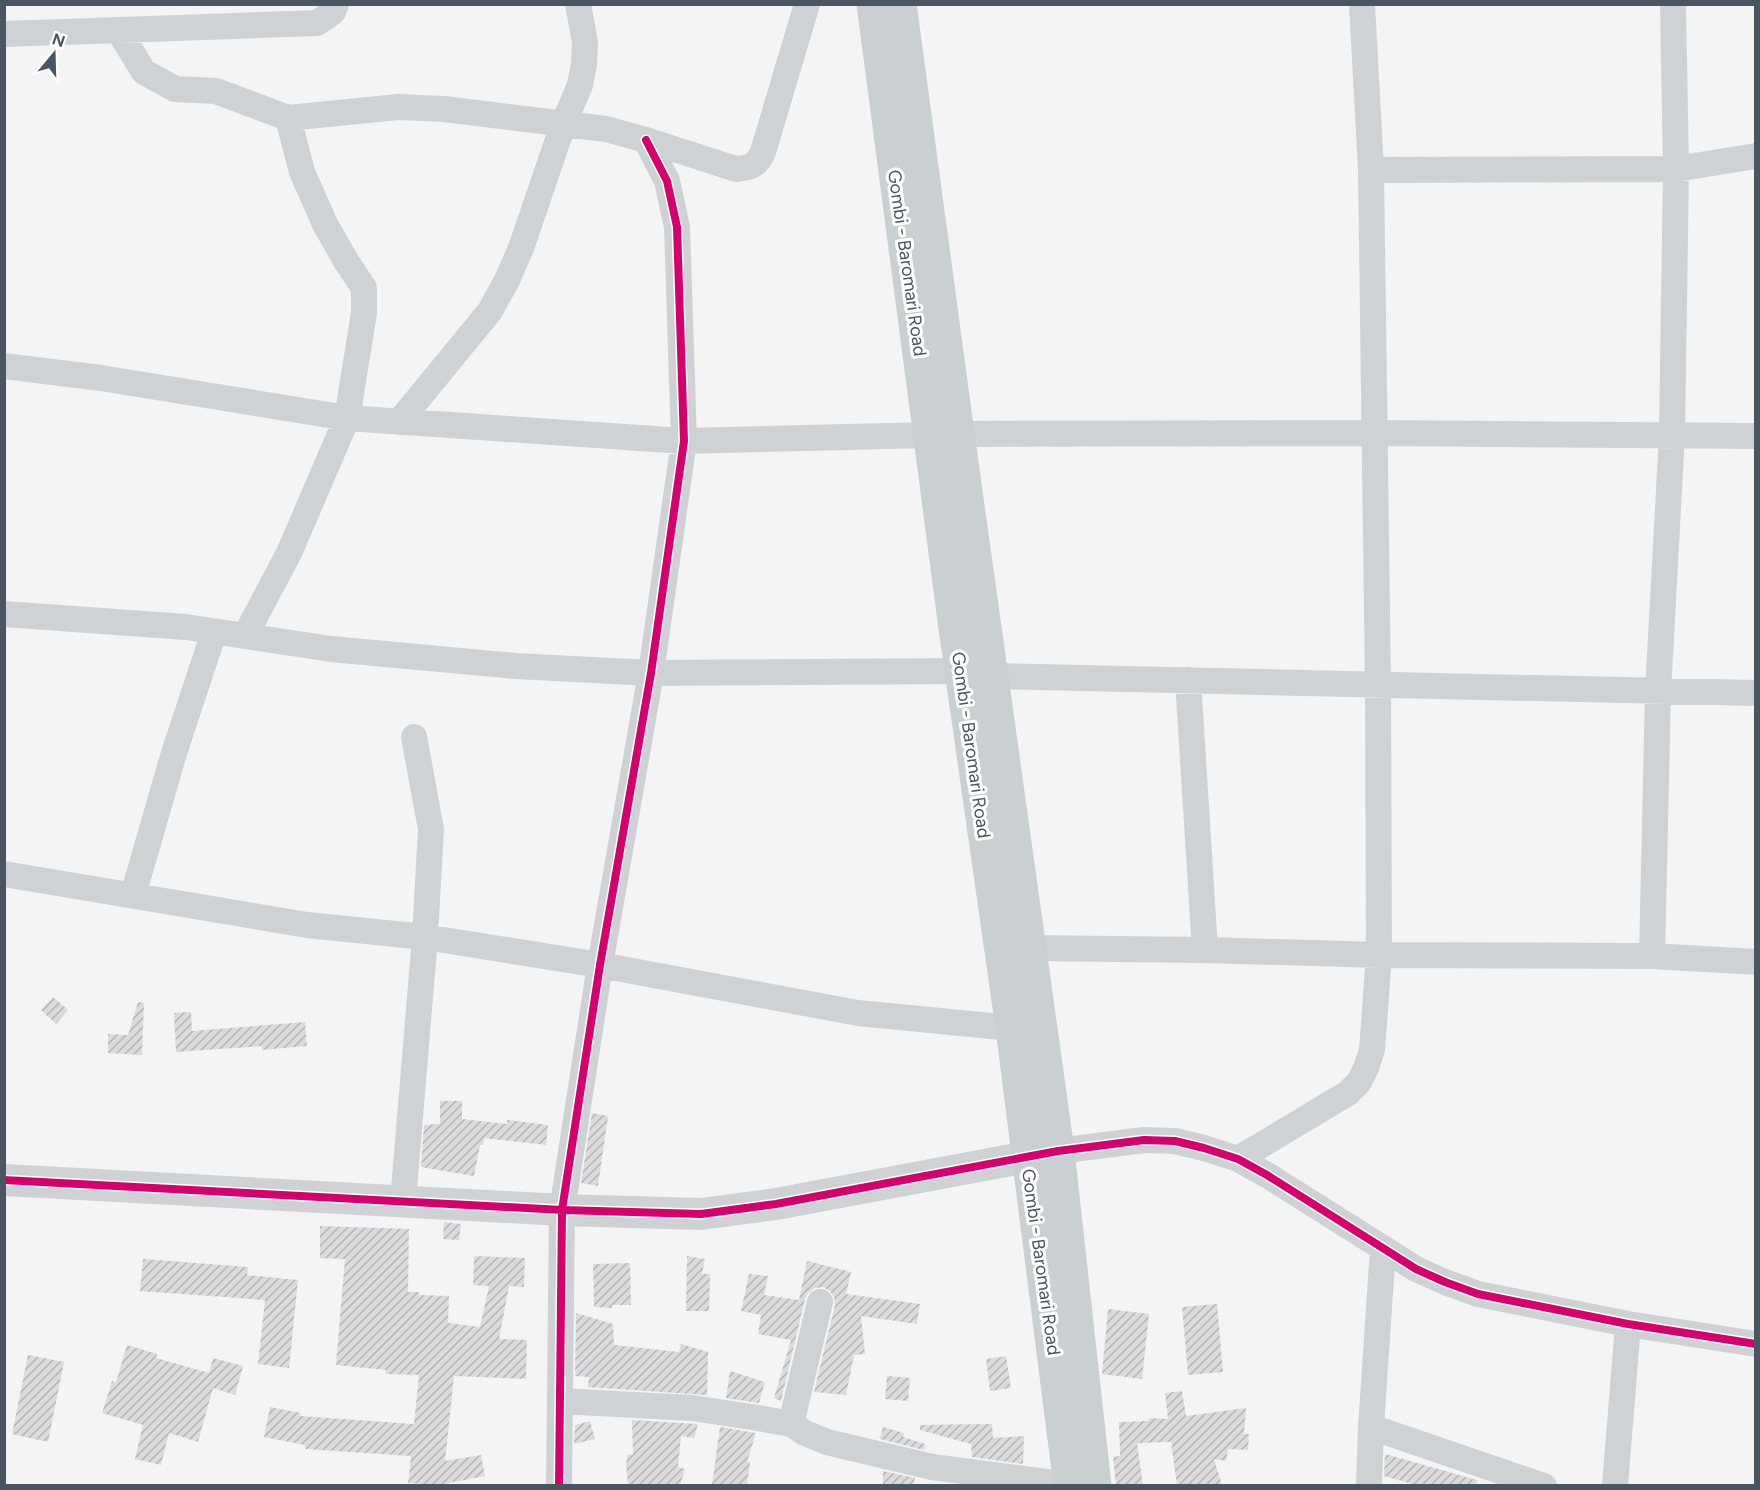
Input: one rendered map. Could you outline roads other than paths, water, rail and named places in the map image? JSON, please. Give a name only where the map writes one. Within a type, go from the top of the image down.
[{"type":"main road","name":"Gombi - Baromari Road","points":[[873,4],[944,435],[976,673],[1012,1028],[1042,1154]]},
{"type":"main road","name":"Gombi - Baromari Road","points":[[900,4],[944,435]]},
{"type":"main road","name":"Gombi - Baromari Road","points":[[976,673],[1030,948],[1042,1154],[1078,1485]]},
{"type":"street","points":[[4,34],[317,23],[333,12],[336,4]]},
{"type":"street","points":[[399,422],[490,311],[521,248],[563,125],[580,85],[585,43],[578,4]]},
{"type":"street","points":[[118,30],[144,72],[175,89],[216,91],[288,118],[398,107],[444,109],[606,129],[736,169],[749,168],[758,163],[763,152],[807,4]]},
{"type":"street","points":[[1238,1159],[1348,1093],[1359,1082],[1372,1050],[1379,955],[1378,685],[1371,170],[1362,4]]},
{"type":"street","points":[[1652,956],[1658,692],[1672,435],[1676,169],[1673,4]]},
{"type":"street","points":[[245,636],[289,553],[347,418],[364,313],[364,288],[325,224],[302,172],[288,118]]},
{"type":"street","points":[[559,1485],[562,1210],[600,965],[651,673],[684,441],[677,227],[667,180],[646,140]]},
{"type":"street","points":[[1371,170],[1676,169],[1755,156]]},
{"type":"street","points":[[4,366],[100,378],[347,418],[684,441],[944,435],[1375,433],[1755,436]]},
{"type":"street","points":[[4,614],[186,627],[331,649],[515,666],[651,673],[976,673],[1755,693]]},
{"type":"street","points":[[133,895],[174,753],[214,632]]},
{"type":"street","points":[[1188,680],[1205,950]]},
{"type":"street","points":[[403,1202],[425,937],[431,829],[414,737]]},
{"type":"street","points":[[4,874],[307,925],[425,937],[600,965],[858,1013],[1012,1028]]},
{"type":"street","points":[[1030,948],[1379,955],[1652,956],[1755,962]]},
{"type":"street","points":[[4,1180],[562,1210],[701,1214],[776,1204],[1042,1154],[1144,1140],[1174,1141],[1238,1159],[1268,1175],[1416,1269],[1478,1294],[1628,1324],[1755,1344]]},
{"type":"street","points":[[1369,1485],[1383,1248]]},
{"type":"street","points":[[791,1424],[820,1302]]},
{"type":"street","points":[[1615,1485],[1628,1324]]},
{"type":"street","points":[[560,1401],[692,1408],[791,1424],[827,1442],[932,1467],[1078,1485]]},
{"type":"street","points":[[1371,1426],[1544,1485]]}]
